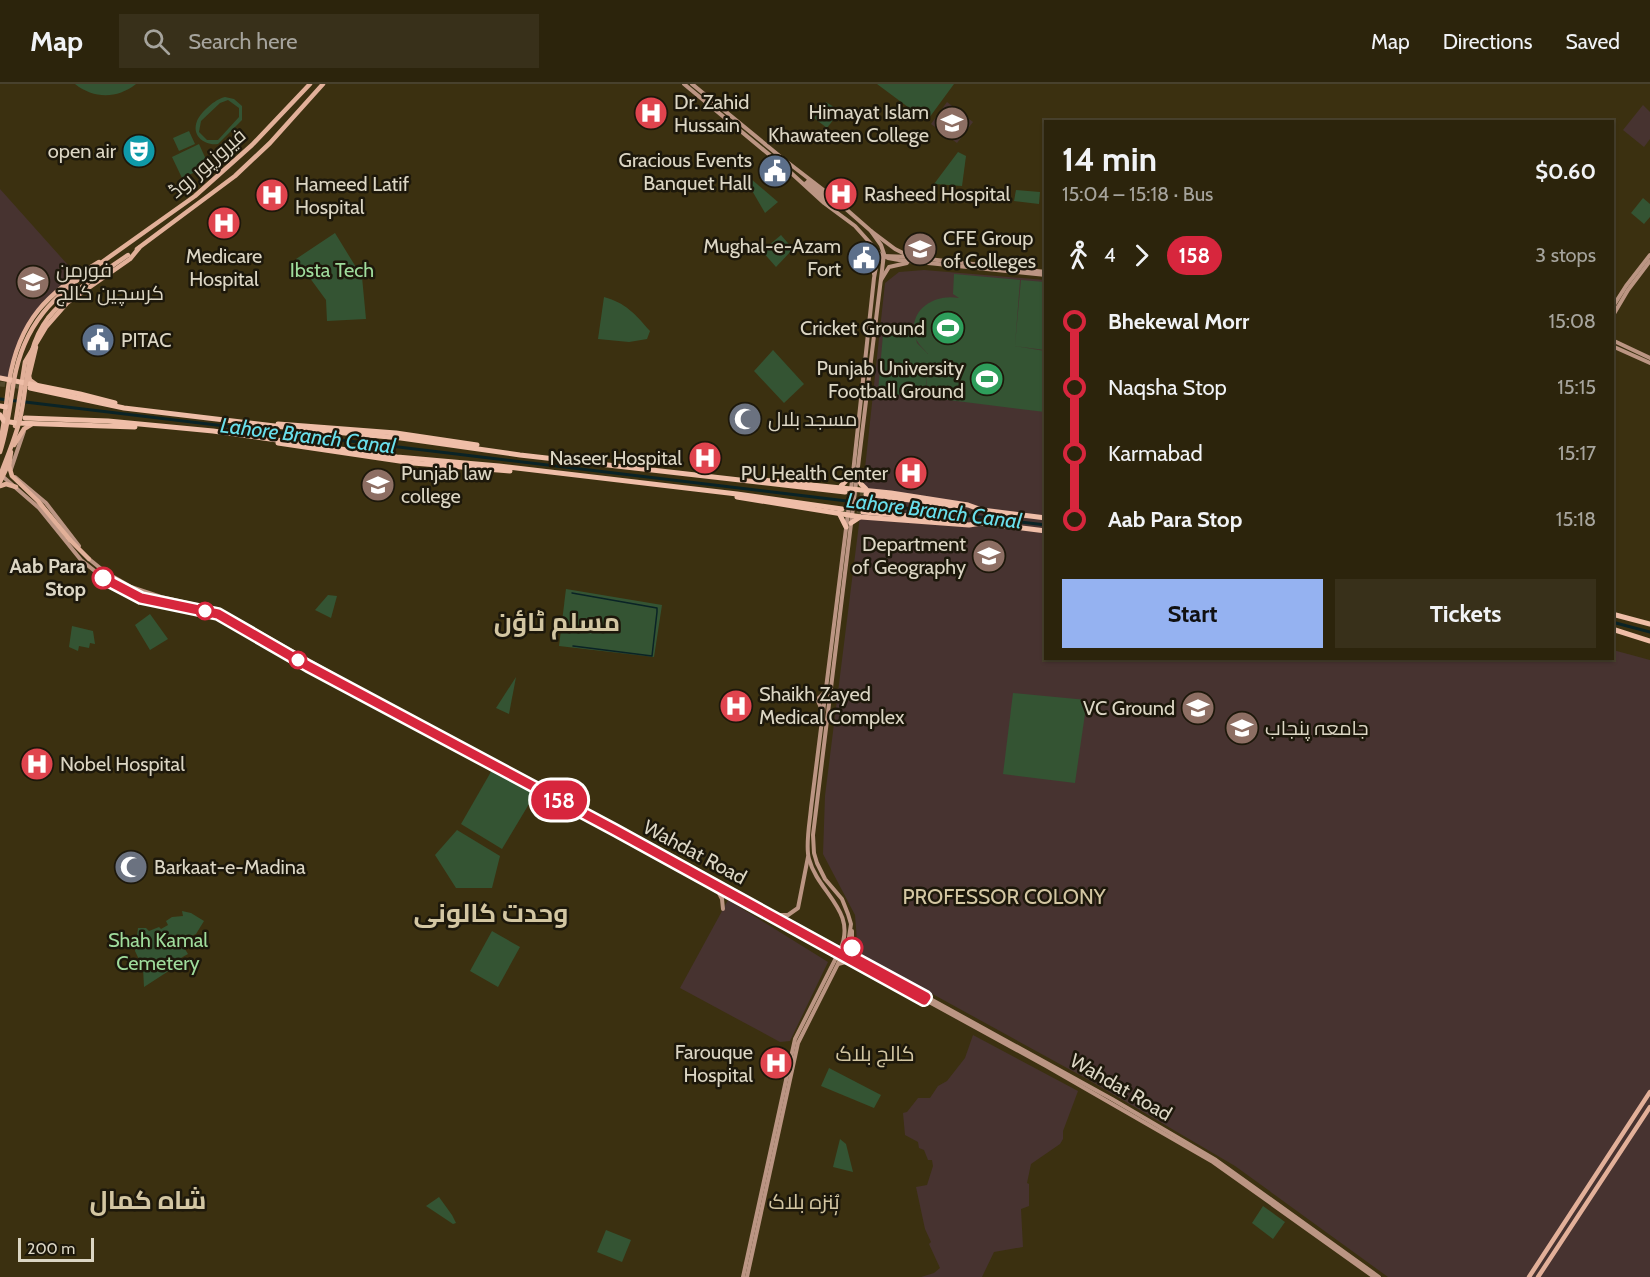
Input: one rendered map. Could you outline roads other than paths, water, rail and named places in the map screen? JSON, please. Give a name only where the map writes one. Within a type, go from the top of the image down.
[{"type":"highway","points":[[0,378],[110,402],[124,408]]},
{"type":"highway","points":[[30,388],[124,408],[264,425],[392,437],[716,478],[866,492],[1044,518]]},
{"type":"highway","points":[[0,415],[4,421],[16,423],[118,427],[149,425]]},
{"type":"highway","points":[[25,418],[149,425],[262,438],[291,446],[413,463],[508,471],[521,469],[720,493],[739,498],[862,514],[1044,531]]},
{"type":"highway","points":[[264,425],[285,423],[406,434],[501,449],[520,455]]},
{"type":"highway","points":[[379,431],[388,426]]},
{"type":"highway","points":[[400,428],[406,434]]},
{"type":"highway","points":[[840,487],[855,474],[866,492]]},
{"type":"highway","points":[[716,478],[840,487],[851,492]]},
{"type":"highway","points":[[847,511],[848,525]]},
{"type":"highway","points":[[848,525],[862,514]]},
{"type":"highway","points":[[1614,615],[1650,624]]},
{"type":"highway","points":[[1614,630],[1650,640]]},
{"type":"main road","name":"فیروزپور روڈ","points":[[0,442],[4,421],[3,406],[20,338],[41,306],[60,287],[114,253],[195,196],[252,145],[310,84]]},
{"type":"main road","name":"فیروزپور روڈ","points":[[1,479],[6,470],[21,414],[28,363],[40,330],[52,313],[69,297],[235,176],[270,143],[322,84]]},
{"type":"main road","points":[[684,84],[824,203],[855,226],[884,256]]},
{"type":"main road","points":[[692,84],[802,174],[830,201],[798,179]]},
{"type":"main road","points":[[697,84],[707,96]]},
{"type":"main road","points":[[802,174],[871,231],[910,259]]},
{"type":"main road","points":[[856,959],[852,951],[851,924],[842,899],[825,879],[814,853],[814,824],[848,525],[847,511],[855,474],[884,256],[881,245],[871,231]]},
{"type":"main road","points":[[865,236],[872,252],[874,278]]},
{"type":"main road","name":"فیروزپور روڈ","points":[[13,446],[24,365],[51,320],[68,303],[130,259],[139,248]]},
{"type":"main road","name":"فیروزپور روڈ","points":[[0,452],[8,425],[16,369],[25,340],[40,315],[54,299],[114,253]]},
{"type":"main road","points":[[855,474],[877,262],[884,256],[891,255],[1044,274]]},
{"type":"main road","points":[[1614,305],[1650,255]]},
{"type":"main road","points":[[881,280],[889,267],[910,259]]},
{"type":"main road","points":[[1614,314],[1650,261]]},
{"type":"main road","points":[[20,338],[20,348],[23,352],[35,349]]},
{"type":"main road","points":[[1614,345],[1650,363]]},
{"type":"main road","points":[[1614,345],[1650,358]]},
{"type":"main road","points":[[35,349],[29,376],[32,382],[38,385]]},
{"type":"main road","points":[[0,378],[11,372]]},
{"type":"main road","points":[[16,487],[6,484],[1,479],[13,446],[26,428],[32,424]]},
{"type":"main road","points":[[6,470],[18,452],[26,428]]},
{"type":"main road","points":[[13,446],[9,466],[12,476],[43,506],[70,540],[89,559]]},
{"type":"main road","points":[[11,465],[17,478]]},
{"type":"main road","name":"Wahdat Road","points":[[0,466],[46,503],[89,559],[131,588],[201,608],[226,618],[308,666],[715,886],[732,892]]},
{"type":"main road","name":"Wahdat Road","points":[[1,479],[16,487],[39,508],[81,560],[99,576],[119,588],[141,598],[218,610],[246,625],[393,708],[778,917],[875,973],[1112,1099],[1216,1160],[1379,1277]]},
{"type":"main road","points":[[778,917],[788,915],[798,908],[808,854],[811,808],[822,722],[827,701],[826,691],[848,525]]},
{"type":"main road","points":[[822,722],[822,708],[819,700],[826,691]]},
{"type":"main road","points":[[808,854],[814,853]]},
{"type":"main road","points":[[808,854],[819,880],[843,917],[845,930],[838,964],[809,1013]]},
{"type":"main road","points":[[715,886],[722,899],[723,909]]},
{"type":"main road","points":[[745,1277],[793,1046],[841,953],[848,944],[851,924]]},
{"type":"main road","name":"Wahdat Road","points":[[841,953],[856,959],[1083,1086],[1207,1158],[1374,1277]]},
{"type":"main road","points":[[838,964],[846,962],[869,973],[875,973]]},
{"type":"main road","points":[[1529,1277],[1650,1092]]},
{"type":"main road","points":[[1538,1277],[1650,1107]]},
{"type":"waterway","name":"Lahore Branch Canal","points":[[0,399],[1044,525]]},
{"type":"waterway","points":[[572,593],[657,608],[652,656],[573,646]]},
{"type":"waterway","name":"Lahore Branch Canal","points":[[1614,623],[1650,632]]},
{"type":"tunnel","points":[[0,384],[25,387]]},
{"type":"tunnel","points":[[845,492],[866,494]]},
{"type":"tunnel","points":[[842,509],[863,512]]},
{"type":"place","name":"Dr. Zahid Hussain","points":[[651,113]]},
{"type":"place","name":"Himayat Islam Khawateen College","points":[[952,123]]},
{"type":"place","name":"open air","points":[[139,151]]},
{"type":"place","name":"Gracious Events Banquet Hall","points":[[775,171]]},
{"type":"place","name":"Rasheed Hospital","points":[[841,194]]},
{"type":"place","name":"Hameed Latif Hospital","points":[[272,195]]},
{"type":"place","name":"Medicare Hospital","points":[[224,223]]},
{"type":"place","name":"CFE Group of Colleges","points":[[920,249]]},
{"type":"place","name":"Mughal-e-Azam Fort","points":[[864,258]]},
{"type":"place","name":"فورمن کرسچین کالج","points":[[33,282]]},
{"type":"place","name":"Cricket Ground","points":[[948,328]]},
{"type":"place","name":"PITAC","points":[[98,340]]},
{"type":"place","name":"Punjab University Football Ground","points":[[987,379]]},
{"type":"place","name":"مسجد بلال","points":[[745,419]]},
{"type":"place","name":"Naseer Hospital","points":[[705,458]]},
{"type":"place","name":"PU Health Center","points":[[911,473]]},
{"type":"place","name":"Punjab law college","points":[[378,485]]},
{"type":"place","name":"Department of Geography","points":[[989,556]]},
{"type":"place","name":"Aab Para Stop","points":[[103,578]]},
{"type":"place","name":"Shaikh Zayed Medical Complex","points":[[736,706]]},
{"type":"place","name":"VC Ground","points":[[1198,708]]},
{"type":"place","name":"جامعہ پنجاب","points":[[1242,728]]},
{"type":"place","name":"Nobel Hospital","points":[[37,764]]},
{"type":"place","name":"Barkaat-e-Madina","points":[[131,867]]},
{"type":"place","name":"Farouque Hospital","points":[[776,1063]]},
{"type":"district","name":"مسلم ٹاؤن","points":[[557,622]]},
{"type":"district","name":"PROFESSOR COLONY","points":[[1004,897]]},
{"type":"district","name":"وحدت کالونی","points":[[491,913]]},
{"type":"district","name":"کالج بلاک","points":[[875,1054]]},
{"type":"district","name":"شاہ کمال","points":[[148,1200]]},
{"type":"district","name":"ہُنزہ بلاک","points":[[804,1202]]},
{"type":"park label","name":"Ibsta Tech","points":[[332,270]]},
{"type":"park label","name":"Shah Kamal Cemetery","points":[[158,952]]}]
